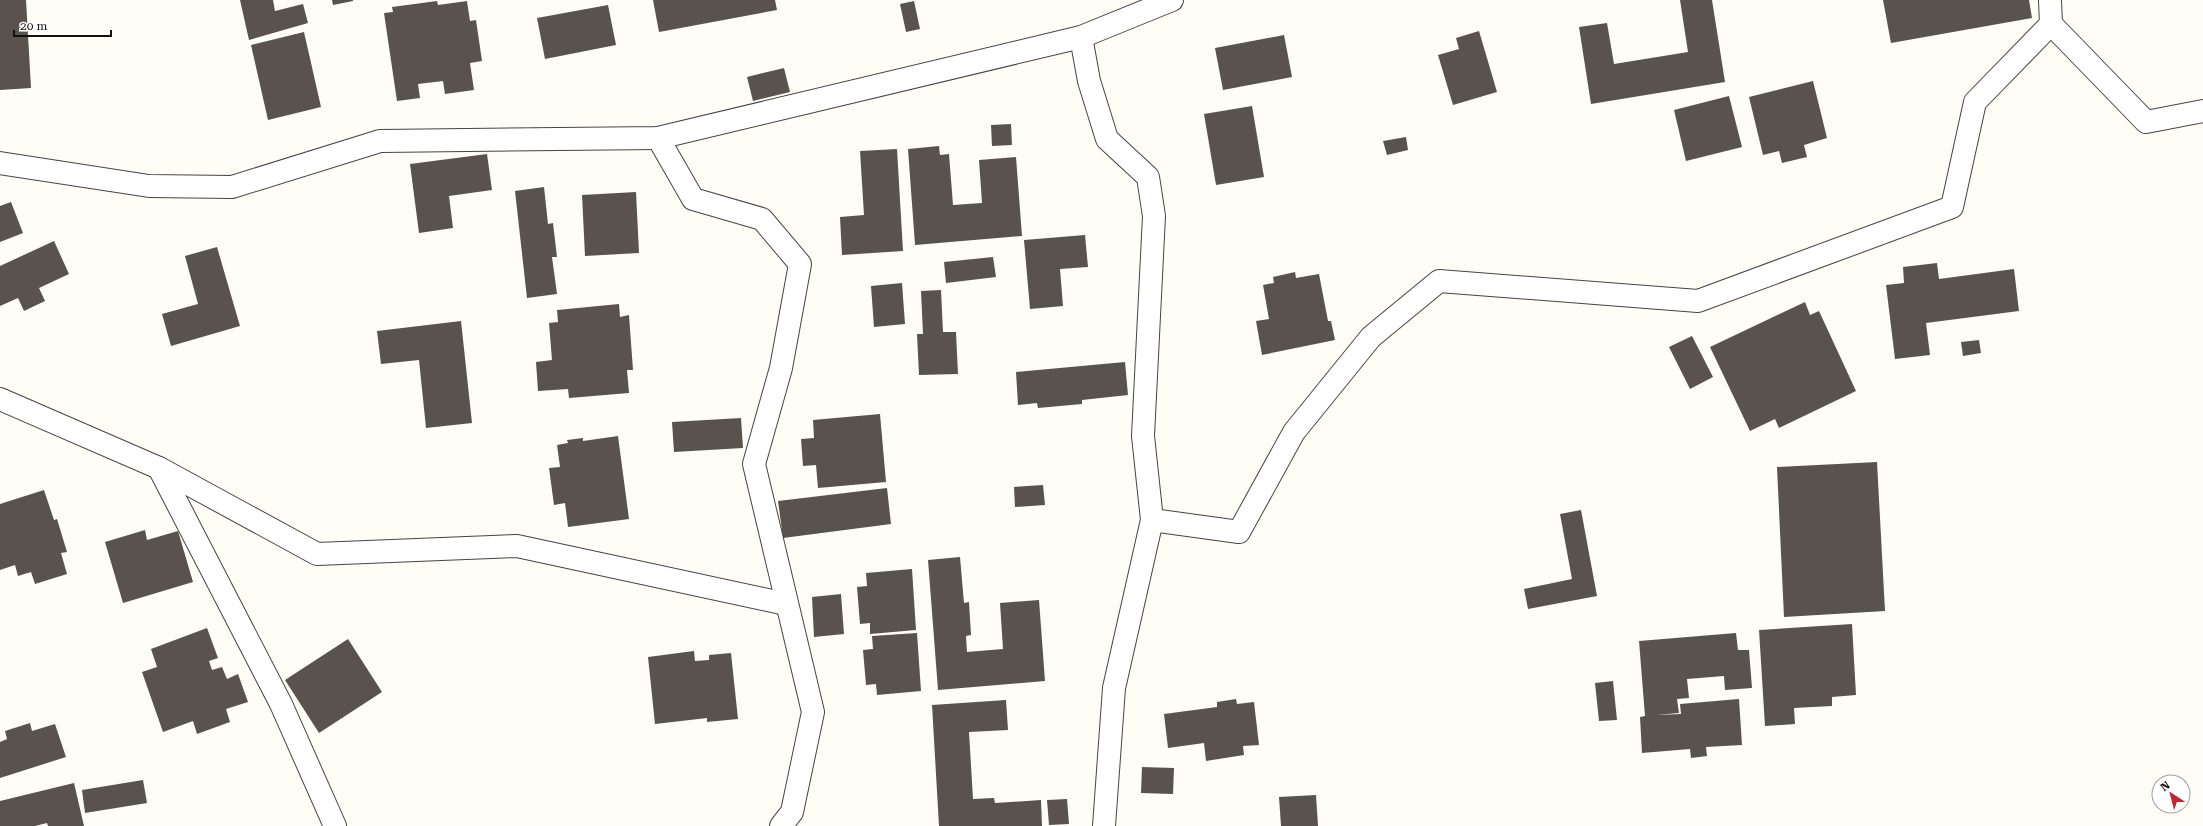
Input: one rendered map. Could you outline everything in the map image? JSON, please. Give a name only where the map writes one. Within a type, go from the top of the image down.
[{"type":"street","points":[[0,163],[149,186],[232,187],[380,141],[658,138],[1081,38],[1172,0]]},
{"type":"street","points":[[2050,0],[2051,24],[2146,122],[2203,111]]},
{"type":"street","points":[[1152,520],[1239,532],[1299,426],[1371,337],[1439,281],[1698,300],[1952,207],[1975,102],[2051,24]]},
{"type":"street","points":[[1081,38],[1089,81],[1107,139],[1148,177],[1154,216],[1143,436],[1152,520],[1114,688],[1104,826]]},
{"type":"street","points":[[658,138],[693,199],[762,219],[800,264],[781,368],[754,464],[812,712],[792,812],[781,826]]},
{"type":"street","points":[[0,399],[159,468],[317,554],[517,546],[786,604]]},
{"type":"street","points":[[159,468],[281,704],[335,826]]},
{"type":"building","points":[[0,0],[26,0],[31,88],[0,90]]},
{"type":"building","points":[[240,0],[273,0],[275,11],[303,4],[308,23],[249,40]]},
{"type":"building","points":[[332,0],[353,0],[353,1],[333,5]]},
{"type":"building","points":[[653,0],[775,0],[777,10],[659,32]]},
{"type":"building","points":[[1680,0],[1712,0],[1725,82],[1591,104],[1579,27],[1607,23],[1614,64],[1688,52]]},
{"type":"building","points":[[1883,0],[2029,0],[2032,18],[1891,43]]},
{"type":"building","points":[[437,1],[438,5],[467,1],[470,21],[476,20],[482,61],[470,63],[474,90],[445,94],[443,81],[418,84],[420,98],[397,101],[384,13],[393,12],[392,7]]},
{"type":"building","points":[[914,1],[920,29],[906,32],[900,4]]},
{"type":"building","points":[[608,5],[616,45],[545,59],[537,18]]},
{"type":"building","points":[[1479,31],[1497,92],[1453,105],[1438,55],[1459,49],[1456,38]]},
{"type":"building","points":[[304,32],[321,107],[268,120],[251,45]]},
{"type":"building","points":[[1284,35],[1292,77],[1223,90],[1215,48]]},
{"type":"building","points":[[784,68],[790,92],[753,101],[747,77]]},
{"type":"building","points":[[1813,81],[1827,138],[1804,145],[1807,157],[1782,163],[1779,151],[1763,155],[1749,97]]},
{"type":"building","points":[[1729,96],[1742,147],[1686,161],[1674,110]]},
{"type":"building","points":[[1252,106],[1264,177],[1216,185],[1204,114]]},
{"type":"building","points":[[1011,124],[1012,145],[992,146],[991,125]]},
{"type":"building","points":[[1406,137],[1408,150],[1387,155],[1383,141]]},
{"type":"building","points":[[939,146],[940,155],[949,154],[953,205],[982,203],[979,160],[1016,157],[1022,236],[915,245],[908,149]]},
{"type":"building","points":[[897,149],[903,251],[842,255],[840,217],[864,215],[860,151]]},
{"type":"building","points":[[487,154],[492,190],[449,196],[453,228],[419,233],[410,164]]},
{"type":"building","points":[[544,187],[548,224],[553,223],[557,257],[552,257],[557,294],[527,298],[515,191]]},
{"type":"building","points":[[636,192],[639,253],[585,256],[582,195]]},
{"type":"building","points":[[11,202],[23,233],[0,242],[0,206]]},
{"type":"building","points":[[1085,235],[1088,267],[1060,269],[1063,306],[1030,309],[1024,240]]},
{"type":"building","points":[[54,241],[69,274],[39,288],[45,301],[24,311],[18,298],[0,306],[0,266]]},
{"type":"building","points":[[217,247],[240,326],[171,346],[162,314],[198,304],[185,256]]},
{"type":"building","points":[[993,257],[996,277],[946,283],[944,262]]},
{"type":"building","points":[[1937,263],[1939,279],[2014,269],[2019,311],[1926,323],[1930,355],[1895,359],[1886,285],[1904,283],[1903,267]]},
{"type":"building","points":[[1295,272],[1296,278],[1319,274],[1328,321],[1331,321],[1335,340],[1262,355],[1256,321],[1269,319],[1263,285],[1274,283],[1273,277]]},
{"type":"building","points":[[902,283],[905,324],[874,327],[871,286]]},
{"type":"building","points":[[941,290],[943,332],[956,332],[958,374],[919,375],[917,334],[923,334],[921,291]]},
{"type":"building","points":[[1805,302],[1810,315],[1819,311],[1856,391],[1779,428],[1775,419],[1750,431],[1710,347]]},
{"type":"building","points":[[619,304],[620,317],[629,315],[633,370],[627,370],[629,393],[569,398],[568,389],[538,391],[536,362],[552,360],[549,323],[558,322],[557,310]]},
{"type":"building","points":[[461,321],[472,423],[426,428],[419,360],[381,364],[377,331]]},
{"type":"building","points":[[1692,336],[1713,377],[1690,389],[1669,347]]},
{"type":"building","points":[[1979,340],[1981,353],[1963,356],[1961,342]]},
{"type":"building","points":[[1125,362],[1128,395],[1082,400],[1082,404],[1038,408],[1037,403],[1018,405],[1016,372]]},
{"type":"building","points":[[880,414],[886,482],[818,488],[816,465],[803,466],[801,439],[814,438],[813,420]]},
{"type":"building","points":[[741,418],[743,448],[674,452],[672,422]]},
{"type":"building","points":[[618,436],[629,519],[568,527],[565,503],[554,505],[549,468],[560,467],[557,445],[568,443],[567,440],[583,438],[583,441]]},
{"type":"building","points":[[1877,462],[1885,611],[1784,617],[1777,467]]},
{"type":"building","points":[[1043,485],[1045,505],[1015,507],[1014,487]]},
{"type":"building","points":[[887,488],[891,524],[783,538],[778,501]]},
{"type":"building","points":[[44,490],[54,520],[57,519],[67,552],[61,553],[67,574],[35,584],[31,572],[18,576],[15,565],[0,570],[0,504]]},
{"type":"building","points":[[1581,510],[1597,596],[1528,609],[1524,589],[1572,579],[1560,514]]},
{"type":"building","points":[[145,530],[147,540],[178,531],[193,582],[123,603],[105,542]]},
{"type":"building","points":[[960,557],[964,603],[969,602],[971,635],[966,636],[967,652],[1003,649],[1000,603],[1039,600],[1045,681],[938,690],[928,560]]},
{"type":"building","points":[[912,569],[916,630],[870,634],[870,623],[860,624],[857,587],[867,586],[866,573]]},
{"type":"building","points":[[841,594],[844,634],[814,637],[812,597]]},
{"type":"building","points":[[1852,624],[1856,695],[1832,697],[1832,706],[1794,708],[1795,724],[1765,726],[1759,630]]},
{"type":"building","points":[[207,628],[218,658],[209,661],[212,670],[222,667],[227,679],[238,674],[248,702],[226,709],[230,722],[197,734],[193,721],[163,732],[142,672],[157,667],[151,649]]},
{"type":"building","points":[[917,633],[921,691],[877,695],[876,684],[866,685],[863,650],[873,649],[872,636]]},
{"type":"building","points":[[1736,633],[1738,650],[1749,650],[1752,688],[1725,690],[1724,676],[1687,679],[1689,698],[1677,699],[1679,713],[1656,715],[1681,714],[1680,704],[1739,699],[1742,745],[1706,747],[1707,756],[1691,758],[1690,749],[1642,753],[1640,717],[1645,716],[1639,641]]},
{"type":"building","points":[[348,639],[382,692],[319,733],[285,680]]},
{"type":"building","points":[[694,651],[695,661],[709,660],[709,655],[731,653],[738,719],[707,722],[707,718],[655,724],[648,657]]},
{"type":"building","points":[[1613,681],[1617,720],[1599,721],[1595,683]]},
{"type":"building","points":[[1236,699],[1237,704],[1254,702],[1259,745],[1243,746],[1244,755],[1206,761],[1204,743],[1168,748],[1164,714],[1217,707],[1217,702]]},
{"type":"building","points":[[1006,700],[1008,730],[969,732],[973,799],[994,798],[995,803],[1041,800],[1042,826],[939,826],[932,705]]},
{"type":"building","points":[[30,723],[32,731],[55,724],[66,757],[0,778],[0,742],[7,739],[5,731]]},
{"type":"building","points":[[1142,767],[1174,768],[1173,794],[1141,793]]},
{"type":"building","points":[[143,780],[147,803],[85,813],[82,790]]},
{"type":"building","points":[[74,783],[84,826],[48,826],[47,823],[35,826],[0,826],[0,801]]},
{"type":"building","points":[[1316,795],[1318,826],[1281,826],[1279,797]]},
{"type":"building","points":[[1067,799],[1069,824],[1049,825],[1047,800]]}]
